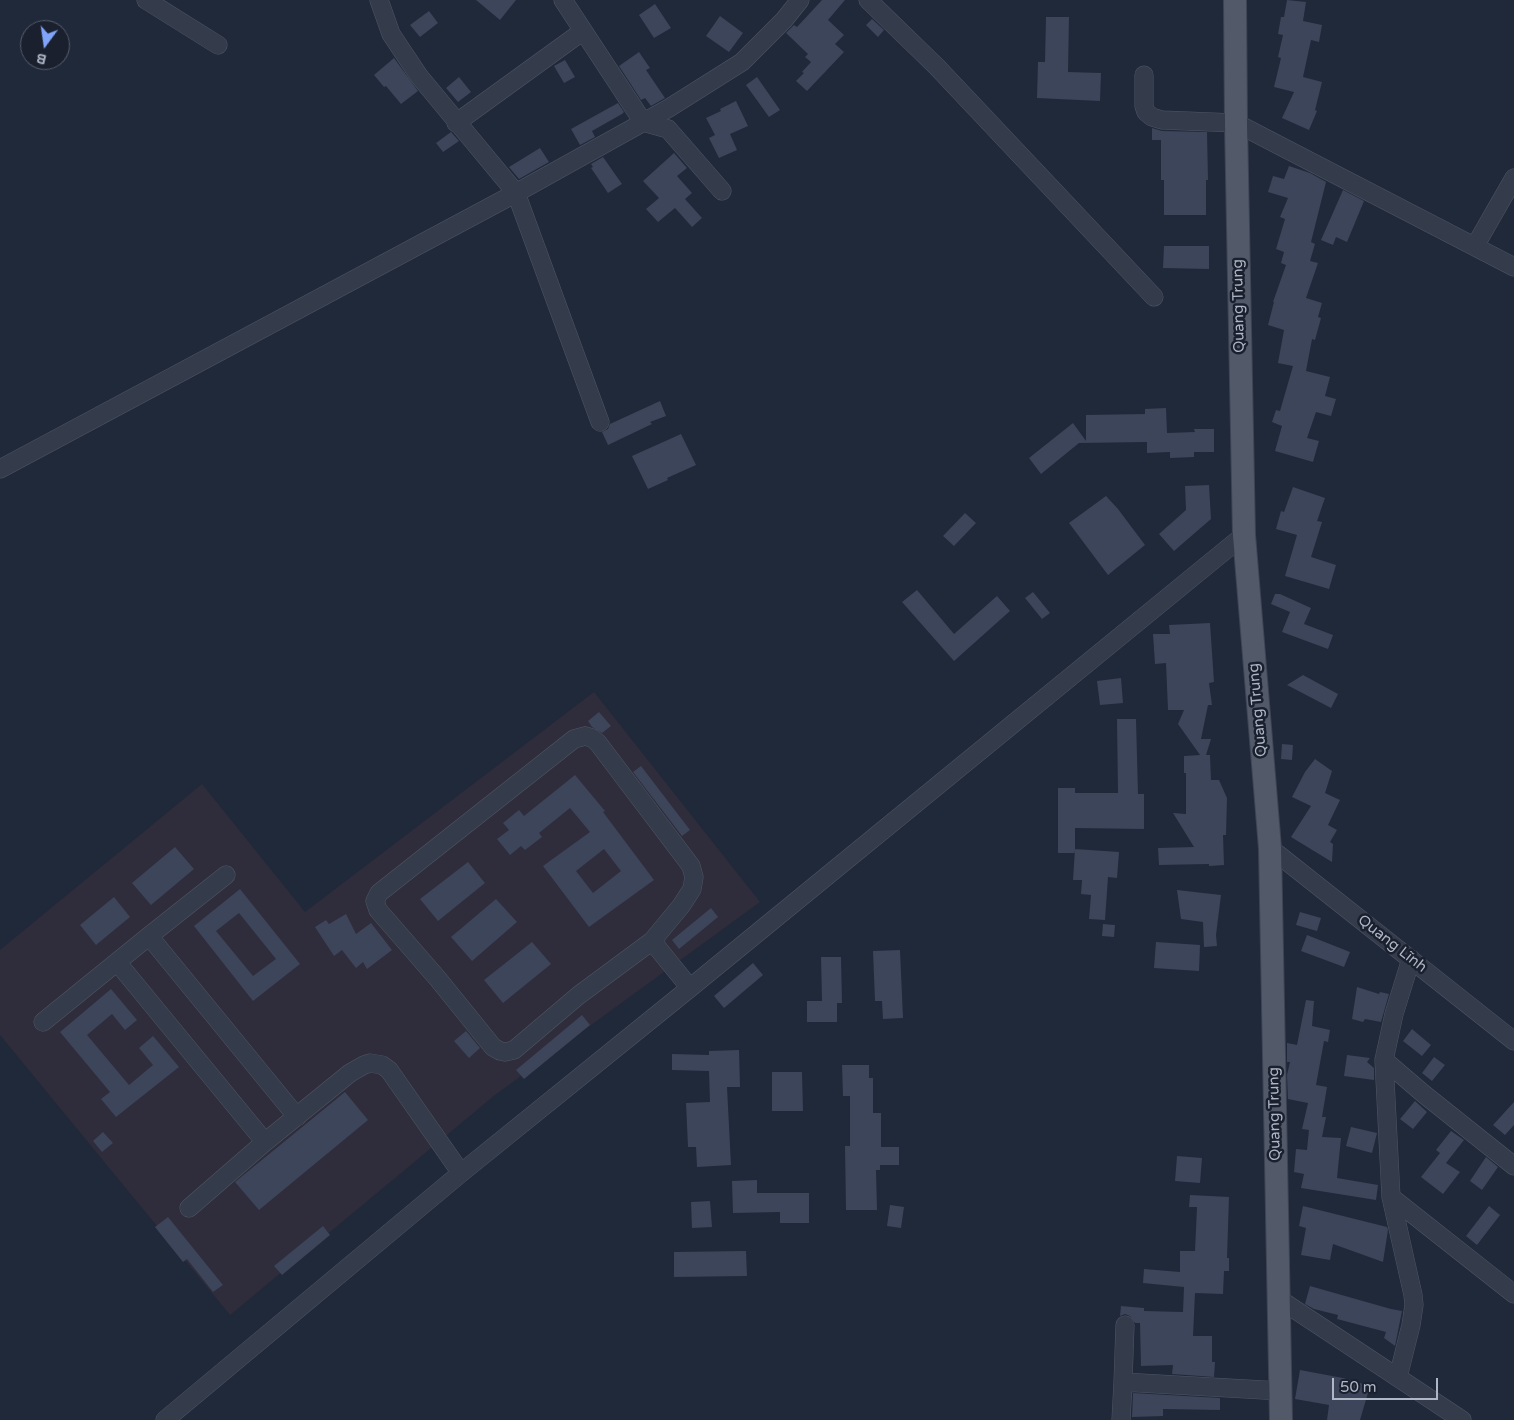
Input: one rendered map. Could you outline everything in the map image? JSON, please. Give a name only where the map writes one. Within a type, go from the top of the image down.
[{"type":"main road","name":"Quang Trung","points":[[1235,0],[1244,535],[1270,848],[1281,1420]]},
{"type":"street","points":[[146,0],[218,45]]},
{"type":"street","points":[[379,0],[391,34],[419,76],[456,123],[516,193],[600,422]]},
{"type":"street","points":[[563,0],[643,122],[668,129],[722,191]]},
{"type":"street","points":[[0,469],[516,193],[669,108],[742,62],[784,20],[800,0]]},
{"type":"street","points":[[868,0],[938,67],[1154,297]]},
{"type":"street","points":[[456,123],[583,31]]},
{"type":"street","points":[[1144,75],[1144,106],[1146,112],[1152,117],[1162,120],[1236,123],[1514,267]]},
{"type":"street","points":[[1475,246],[1514,178]]},
{"type":"street","points":[[165,1420],[462,1173],[1244,535]]},
{"type":"street","points":[[585,736],[592,738],[598,743],[691,866],[693,873],[692,889],[652,940],[579,995],[514,1050],[505,1052],[493,1047],[438,979],[378,910],[375,901],[379,893],[574,739],[585,736]]},
{"type":"street","name":"Quang Lĩnh","points":[[1270,848],[1514,1041]]},
{"type":"street","points":[[43,1022],[226,875]]},
{"type":"street","points":[[149,936],[297,1117]]},
{"type":"street","points":[[652,940],[690,988]]},
{"type":"street","points":[[1398,1377],[1414,1305],[1391,1197],[1384,1060],[1394,1014],[1411,959]]},
{"type":"street","points":[[117,962],[265,1142]]},
{"type":"street","points":[[1384,1060],[1514,1166]]},
{"type":"street","points":[[189,1208],[265,1142],[358,1068],[370,1063],[382,1065],[397,1079],[462,1173]]},
{"type":"street","points":[[1391,1197],[1514,1294]]},
{"type":"street","points":[[1279,1299],[1462,1420]]},
{"type":"street","points":[[1121,1420],[1125,1325]]},
{"type":"street","points":[[1122,1382],[1281,1391]]},
{"type":"shaded area","points":[[594,692],[760,902],[495,1095],[230,1315],[0,1035],[0,950],[202,784],[305,912]]},
{"type":"building","points":[[476,0],[516,0],[500,20]]},
{"type":"building","points":[[822,0],[845,0],[828,20],[844,35],[835,44],[844,52],[807,91],[796,81],[811,62],[805,57],[808,54],[786,33],[794,25],[797,27]]},
{"type":"building","points":[[1287,0],[1306,2],[1303,21],[1322,25],[1319,42],[1311,40],[1303,77],[1322,82],[1315,110],[1317,111],[1309,130],[1282,118],[1294,92],[1274,87],[1281,58],[1278,57],[1283,35],[1278,34]]},
{"type":"building","points":[[655,4],[671,28],[654,38],[639,15]]},
{"type":"building","points":[[429,11],[438,23],[420,37],[410,25]]},
{"type":"building","points":[[720,16],[743,33],[729,52],[706,36]]},
{"type":"building","points":[[1046,17],[1069,17],[1068,72],[1101,73],[1100,101],[1037,98],[1038,62],[1045,62]]},
{"type":"building","points":[[872,19],[884,30],[878,37],[866,25]]},
{"type":"building","points":[[639,52],[650,68],[646,70],[665,98],[651,106],[645,98],[641,100],[619,66]]},
{"type":"building","points":[[394,58],[418,91],[401,104],[374,75]]},
{"type":"building","points":[[565,60],[575,77],[564,83],[554,66]]},
{"type":"building","points":[[459,77],[471,92],[458,102],[446,88]]},
{"type":"building","points":[[757,77],[780,110],[769,117],[746,85]]},
{"type":"building","points":[[736,101],[748,126],[730,134],[737,150],[719,158],[709,138],[715,135],[706,118]]},
{"type":"building","points":[[618,103],[624,112],[592,131],[595,137],[580,145],[571,129]]},
{"type":"building","points":[[1152,128],[1162,131],[1207,132],[1208,180],[1206,180],[1206,215],[1164,215],[1164,180],[1161,180],[1161,140],[1152,140]]},
{"type":"building","points":[[451,132],[459,141],[443,152],[436,143]]},
{"type":"building","points":[[540,148],[549,162],[519,179],[509,167]]},
{"type":"building","points":[[674,153],[687,168],[677,176],[692,193],[685,199],[702,218],[692,227],[675,208],[658,222],[646,209],[659,198],[643,181]]},
{"type":"building","points":[[603,157],[622,184],[608,193],[591,168],[593,167],[591,164]]},
{"type":"building","points":[[1289,166],[1310,173],[1326,182],[1311,242],[1315,244],[1310,261],[1318,263],[1306,298],[1322,303],[1318,317],[1321,318],[1315,340],[1312,339],[1306,371],[1330,377],[1325,396],[1336,399],[1331,416],[1316,412],[1307,438],[1319,441],[1313,462],[1275,451],[1282,426],[1272,422],[1276,410],[1280,411],[1293,366],[1278,363],[1284,330],[1268,325],[1273,302],[1286,265],[1281,263],[1284,252],[1276,249],[1285,219],[1280,217],[1288,198],[1268,192],[1273,176],[1284,179]]},
{"type":"building","points":[[1343,190],[1364,201],[1347,242],[1336,237],[1333,245],[1321,240]]},
{"type":"building","points":[[1164,246],[1209,246],[1209,269],[1163,268]]},
{"type":"building","points":[[660,401],[666,416],[650,422],[652,424],[608,445],[602,432],[608,429],[610,424]]},
{"type":"building","points":[[1166,408],[1167,433],[1195,432],[1194,429],[1214,429],[1214,452],[1194,452],[1194,457],[1170,458],[1170,452],[1147,453],[1147,442],[1079,443],[1041,474],[1029,458],[1073,423],[1086,441],[1086,415],[1145,414],[1145,409]]},
{"type":"building","points":[[681,434],[696,465],[648,489],[632,456]]},
{"type":"building","points":[[1209,485],[1211,519],[1174,551],[1159,534],[1186,510],[1185,486]]},
{"type":"building","points":[[1293,487],[1325,498],[1317,521],[1322,522],[1311,557],[1336,565],[1329,589],[1285,576],[1297,535],[1276,529],[1281,511],[1284,512]]},
{"type":"building","points":[[1106,496],[1145,545],[1108,575],[1069,523]]},
{"type":"building","points":[[965,513],[976,523],[954,546],[943,536]]},
{"type":"building","points":[[917,590],[954,634],[997,596],[1010,611],[954,661],[902,602]]},
{"type":"building","points":[[1033,592],[1050,613],[1042,619],[1025,598]]},
{"type":"building","points":[[1275,594],[1280,594],[1311,608],[1304,624],[1333,635],[1328,649],[1282,632],[1290,612],[1271,604]]},
{"type":"building","points":[[1210,623],[1214,682],[1209,683],[1212,705],[1208,705],[1201,739],[1211,739],[1206,755],[1210,755],[1211,780],[1219,780],[1227,798],[1226,835],[1223,835],[1224,865],[1159,865],[1158,848],[1194,847],[1173,813],[1186,814],[1184,756],[1200,755],[1178,724],[1184,710],[1168,710],[1166,663],[1155,664],[1153,634],[1170,634],[1169,625]]},
{"type":"building","points":[[1303,675],[1338,694],[1331,708],[1287,685]]},
{"type":"building","points":[[1121,678],[1123,703],[1100,705],[1097,681]]},
{"type":"building","points":[[599,712],[611,726],[602,733],[592,727],[588,721]]},
{"type":"building","points":[[1117,719],[1136,719],[1138,794],[1144,794],[1144,829],[1075,828],[1075,853],[1058,853],[1058,788],[1075,788],[1075,793],[1118,793]]},
{"type":"building","points":[[1282,744],[1293,745],[1292,760],[1281,759]]},
{"type":"building","points":[[1315,759],[1332,771],[1325,793],[1340,800],[1328,825],[1337,830],[1330,842],[1333,844],[1332,862],[1291,837],[1311,806],[1292,797],[1305,772]]},
{"type":"building","points":[[641,766],[690,830],[682,836],[633,772]]},
{"type":"building","points":[[575,775],[605,811],[603,812],[654,880],[589,927],[543,866],[590,832],[570,808],[539,833],[542,837],[525,850],[521,846],[510,855],[497,839],[509,830],[503,823],[519,810],[524,816]],"holes":[[[604,849],[621,871],[593,893],[576,871]]]},
{"type":"building","points":[[175,847],[194,869],[151,905],[132,883]]},
{"type":"building","points":[[1075,849],[1119,852],[1117,878],[1108,877],[1105,920],[1089,919],[1091,895],[1081,894],[1082,880],[1073,880]]},
{"type":"building","points":[[468,862],[485,883],[438,921],[420,899]]},
{"type":"building","points":[[240,889],[300,964],[253,1001],[194,926]],"holes":[[[239,913],[276,959],[253,976],[216,931]]]},
{"type":"building","points":[[1177,890],[1221,895],[1216,935],[1217,946],[1204,947],[1203,922],[1181,919]]},
{"type":"building","points":[[114,897],[130,917],[96,945],[80,925]]},
{"type":"building","points":[[496,899],[517,922],[472,961],[451,937]]},
{"type":"building","points":[[711,908],[718,917],[679,949],[672,940]]},
{"type":"building","points":[[1300,912],[1321,918],[1317,931],[1296,925]]},
{"type":"building","points":[[346,914],[356,934],[371,923],[392,950],[367,969],[363,962],[356,968],[342,950],[334,956],[315,927],[326,920],[329,924]]},
{"type":"building","points":[[1103,924],[1115,925],[1114,937],[1102,936]]},
{"type":"building","points":[[1307,935],[1350,952],[1344,967],[1301,951]]},
{"type":"building","points":[[532,942],[551,964],[503,1003],[484,980]]},
{"type":"building","points":[[1156,942],[1200,945],[1199,971],[1154,968]]},
{"type":"building","points":[[900,950],[903,1018],[883,1019],[882,1001],[875,1001],[873,951]]},
{"type":"building","points":[[821,957],[841,957],[842,1003],[837,1003],[837,1022],[807,1022],[807,1001],[822,1001]]},
{"type":"building","points":[[753,963],[763,975],[724,1008],[714,996]]},
{"type":"building","points":[[1357,987],[1379,994],[1380,992],[1389,994],[1381,1022],[1365,1019],[1363,1022],[1352,1019]]},
{"type":"building","points":[[111,989],[137,1020],[125,1030],[112,1014],[87,1035],[129,1085],[153,1065],[139,1048],[153,1036],[179,1067],[116,1117],[101,1099],[110,1092],[60,1032]]},
{"type":"building","points":[[1306,1000],[1314,1001],[1312,1026],[1330,1030],[1328,1042],[1324,1041],[1316,1085],[1327,1087],[1322,1117],[1326,1117],[1322,1137],[1341,1138],[1337,1178],[1378,1185],[1376,1200],[1301,1188],[1304,1174],[1294,1172],[1296,1149],[1307,1150],[1309,1130],[1302,1129],[1308,1103],[1288,1099],[1287,1075],[1290,1062],[1287,1062],[1287,1043],[1297,1045]]},
{"type":"building","points":[[582,1015],[590,1025],[524,1079],[516,1070]]},
{"type":"building","points":[[1412,1029],[1431,1045],[1422,1056],[1403,1041]]},
{"type":"building","points":[[466,1031],[480,1048],[469,1058],[454,1041]]},
{"type":"building","points":[[739,1050],[740,1087],[727,1087],[731,1165],[697,1167],[696,1147],[688,1147],[686,1103],[710,1102],[709,1071],[672,1070],[672,1054],[709,1055],[709,1051]]},
{"type":"building","points":[[1347,1055],[1370,1058],[1367,1062],[1374,1068],[1374,1080],[1344,1076]]},
{"type":"building","points":[[1434,1057],[1445,1065],[1432,1081],[1422,1073]]},
{"type":"building","points":[[842,1065],[869,1065],[869,1078],[873,1078],[873,1113],[881,1113],[881,1147],[899,1147],[899,1165],[880,1165],[880,1170],[876,1170],[877,1210],[846,1210],[845,1146],[850,1146],[850,1096],[843,1096]]},
{"type":"building","points":[[772,1072],[802,1072],[803,1111],[772,1111]]},
{"type":"building","points":[[345,1092],[368,1120],[259,1210],[235,1182]]},
{"type":"building","points":[[1415,1101],[1427,1112],[1413,1129],[1400,1119]]},
{"type":"building","points":[[1514,1102],[1514,1125],[1505,1135],[1493,1125]]},
{"type":"building","points":[[1351,1127],[1377,1133],[1372,1153],[1346,1146]]},
{"type":"building","points":[[1451,1131],[1464,1140],[1446,1163],[1460,1172],[1443,1194],[1421,1177],[1440,1153],[1436,1150]]},
{"type":"building","points":[[103,1132],[113,1143],[102,1152],[93,1141]]},
{"type":"building","points":[[1177,1156],[1202,1158],[1200,1183],[1175,1181]]},
{"type":"building","points":[[1486,1157],[1498,1167],[1482,1190],[1470,1181]]},
{"type":"building","points":[[757,1180],[757,1193],[809,1193],[809,1223],[780,1223],[780,1212],[733,1213],[732,1181]]},
{"type":"building","points":[[1190,1195],[1229,1197],[1227,1258],[1229,1258],[1229,1271],[1224,1271],[1223,1294],[1195,1293],[1193,1336],[1212,1336],[1212,1362],[1215,1362],[1214,1377],[1172,1374],[1173,1365],[1141,1366],[1140,1323],[1135,1323],[1130,1316],[1125,1314],[1120,1316],[1121,1306],[1144,1308],[1144,1311],[1183,1312],[1184,1287],[1143,1283],[1144,1269],[1180,1272],[1180,1251],[1195,1251],[1197,1207],[1189,1207]]},
{"type":"building","points":[[710,1201],[712,1227],[692,1228],[691,1202]]},
{"type":"building","points":[[890,1205],[904,1207],[901,1228],[887,1226]]},
{"type":"building","points":[[1303,1206],[1387,1227],[1383,1262],[1333,1244],[1330,1260],[1301,1255],[1306,1228],[1299,1226]]},
{"type":"building","points":[[1489,1206],[1500,1215],[1477,1245],[1466,1236]]},
{"type":"building","points":[[168,1217],[223,1285],[213,1292],[187,1259],[183,1262],[155,1227]]},
{"type":"building","points":[[323,1226],[330,1235],[282,1275],[274,1266]]},
{"type":"building","points":[[746,1251],[747,1276],[674,1277],[674,1252]]},
{"type":"building","points":[[1310,1286],[1402,1311],[1395,1346],[1384,1338],[1386,1332],[1337,1319],[1338,1315],[1314,1309],[1305,1304]]},
{"type":"building","points":[[1300,1370],[1343,1378],[1370,1386],[1360,1420],[1327,1420],[1329,1405],[1295,1399]]},
{"type":"building","points":[[1133,1393],[1220,1398],[1220,1410],[1163,1409],[1163,1416],[1132,1417]]}]
